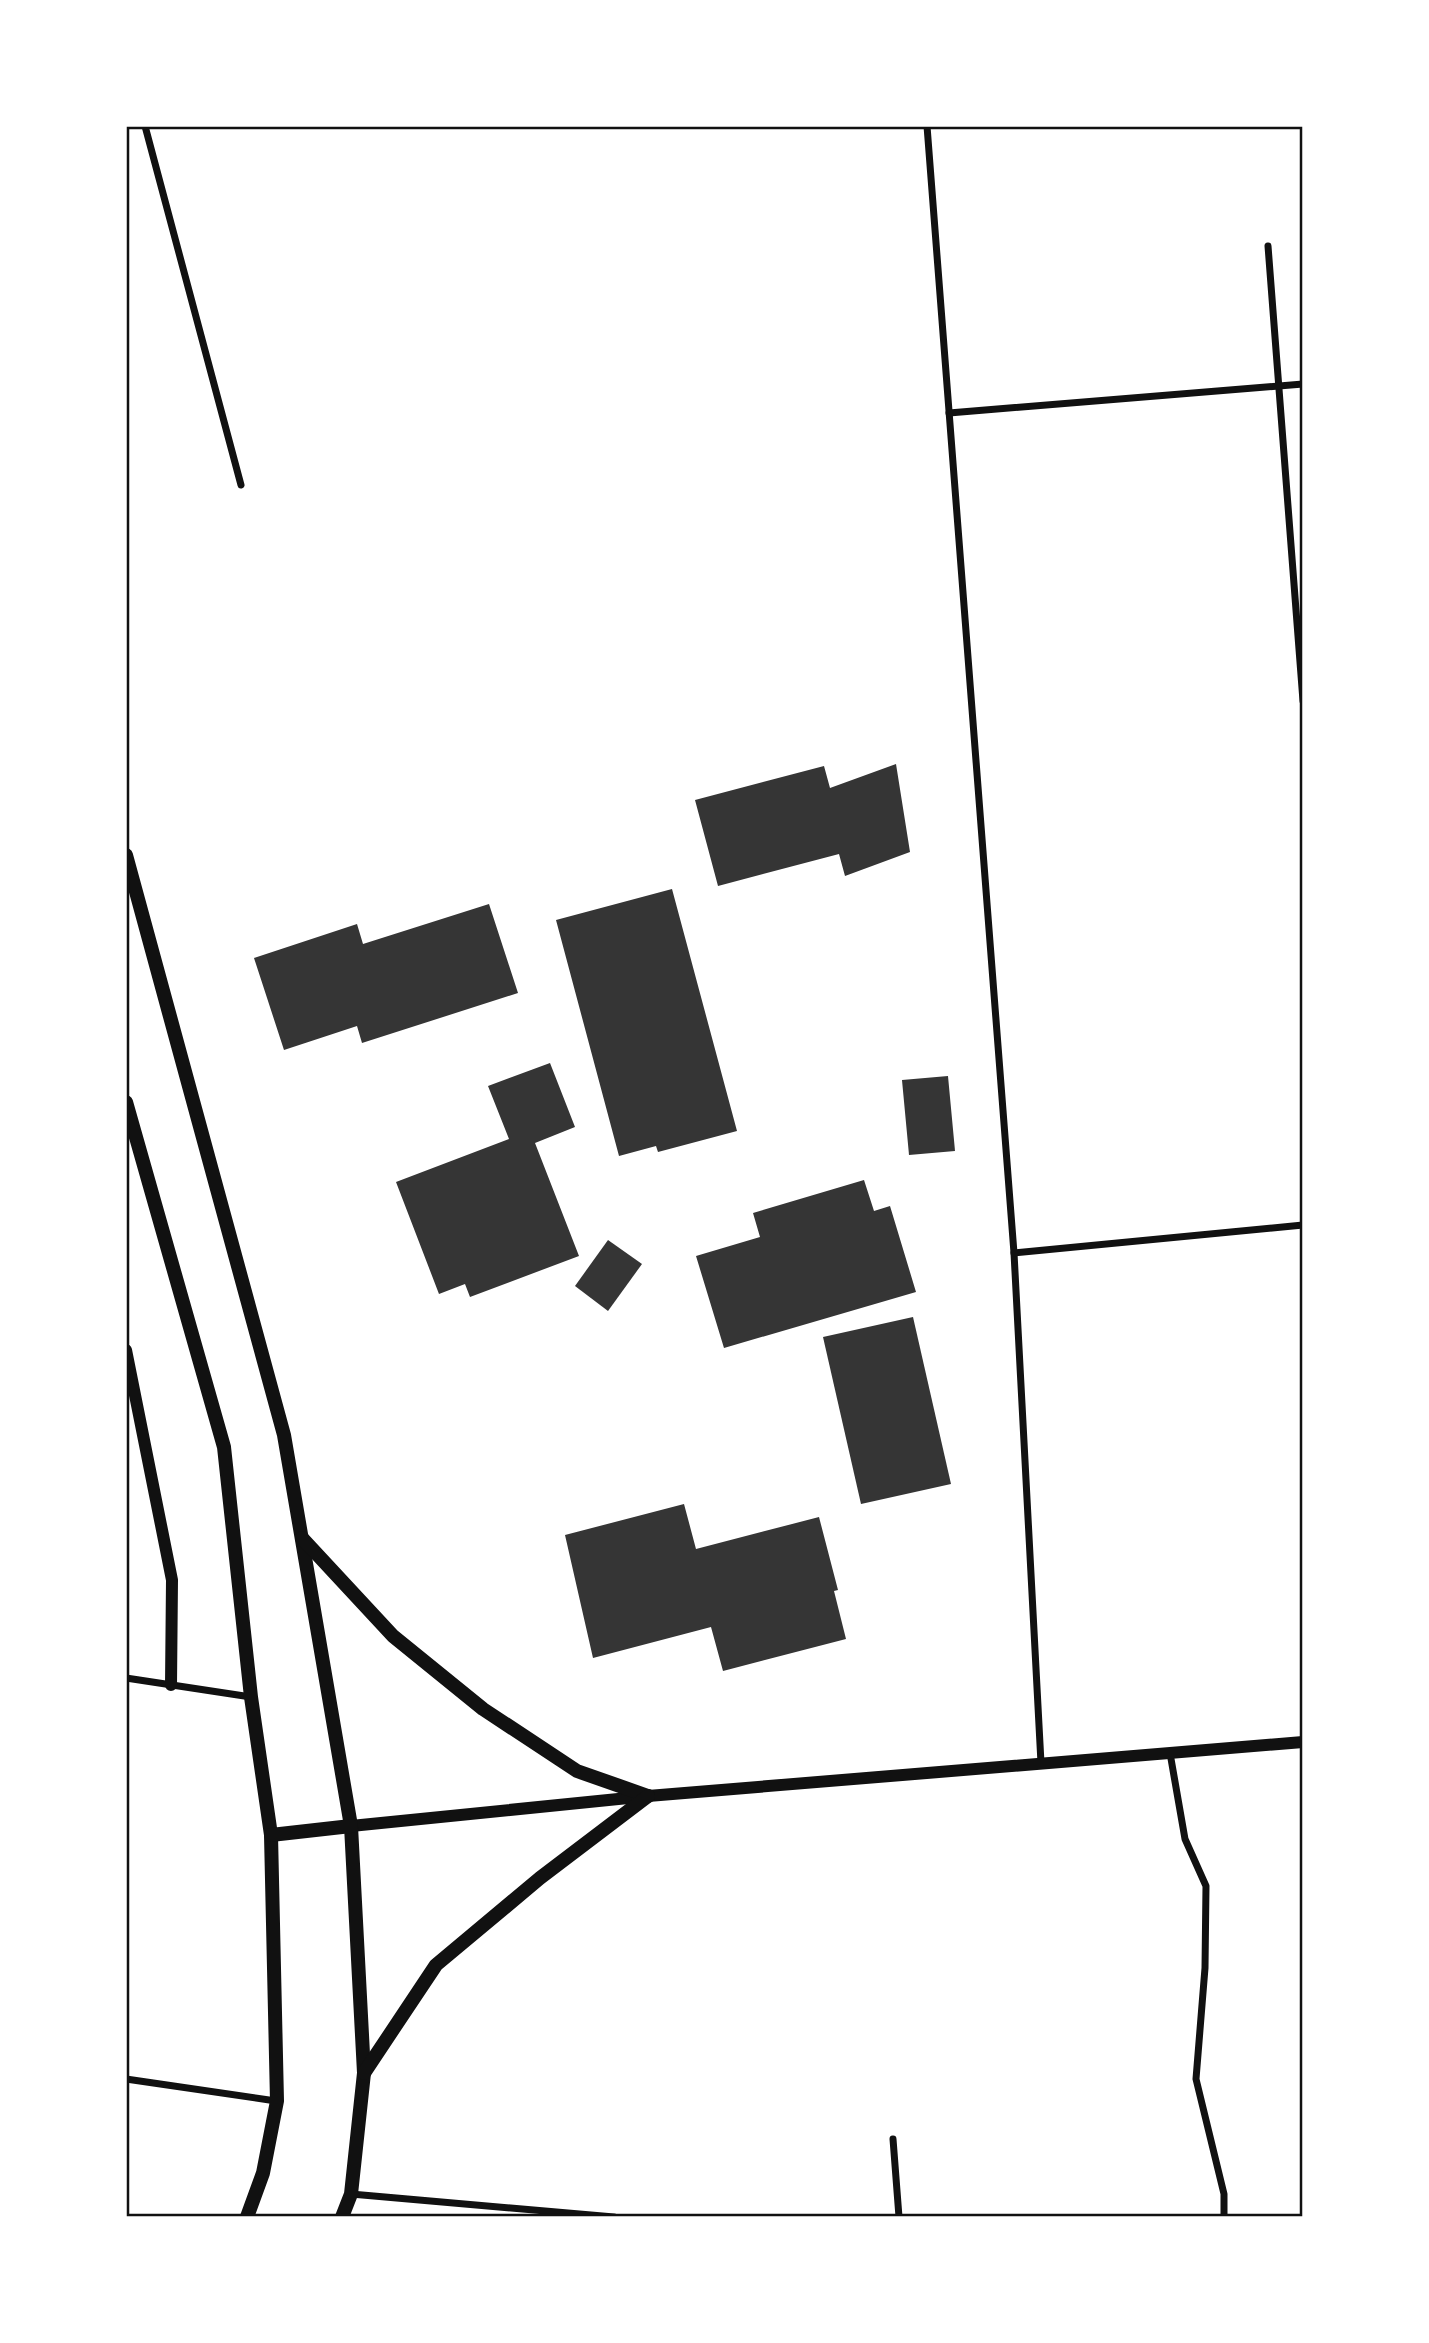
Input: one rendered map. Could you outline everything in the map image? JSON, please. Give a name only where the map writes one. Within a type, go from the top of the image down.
[{"type":"main road","points":[[126,855],[284,1435],[351,1826],[364,2073],[351,2194],[342,2217]]},
{"type":"main road","points":[[126,1102],[224,1447],[251,1697],[271,1835],[277,2101],[263,2173],[247,2217]]},
{"type":"main road","points":[[302,1538],[393,1636],[483,1709],[577,1771],[648,1796]]},
{"type":"main road","points":[[364,2073],[436,1965],[540,1878],[648,1796]]},
{"type":"main road","points":[[271,1835],[351,1826]]},
{"type":"street","points":[[145,126],[241,485]]},
{"type":"street","points":[[927,126],[1014,1253],[1041,1763]]},
{"type":"street","points":[[1268,246],[1281,386],[1303,701]]},
{"type":"street","points":[[949,413],[1303,384]]},
{"type":"street","points":[[1014,1253],[1303,1225]]},
{"type":"street","points":[[126,1350],[172,1580],[171,1685]]},
{"type":"street","points":[[126,1678],[251,1697]]},
{"type":"street","points":[[351,1826],[648,1796],[1303,1742]]},
{"type":"street","points":[[1170,1753],[1185,1839],[1206,1886],[1205,1968],[1196,2079],[1224,2194],[1224,2217]]},
{"type":"street","points":[[126,2079],[277,2101]]},
{"type":"street","points":[[893,2139],[899,2217]]},
{"type":"street","points":[[351,2194],[614,2217]]},
{"type":"building","points":[[896,764],[910,852],[845,876],[839,854],[718,886],[695,800],[824,766],[830,788]]},
{"type":"building","points":[[672,889],[737,1131],[658,1152],[656,1146],[619,1156],[556,920]]},
{"type":"building","points":[[489,904],[518,993],[362,1043],[357,1026],[284,1050],[254,958],[357,924],[363,944]]},
{"type":"building","points":[[550,1063],[575,1127],[535,1143],[579,1256],[470,1297],[465,1284],[439,1294],[396,1182],[509,1139],[488,1086]]},
{"type":"building","points":[[948,1076],[955,1151],[909,1155],[902,1080]]},
{"type":"building","points":[[864,1180],[874,1211],[890,1206],[916,1292],[724,1348],[696,1256],[760,1237],[753,1213]]},
{"type":"building","points":[[608,1240],[642,1264],[608,1311],[575,1286]]},
{"type":"building","points":[[913,1317],[951,1484],[861,1504],[823,1337]]},
{"type":"building","points":[[684,1504],[696,1549],[819,1517],[838,1590],[834,1591],[846,1639],[723,1671],[711,1627],[593,1658],[565,1535]]}]
